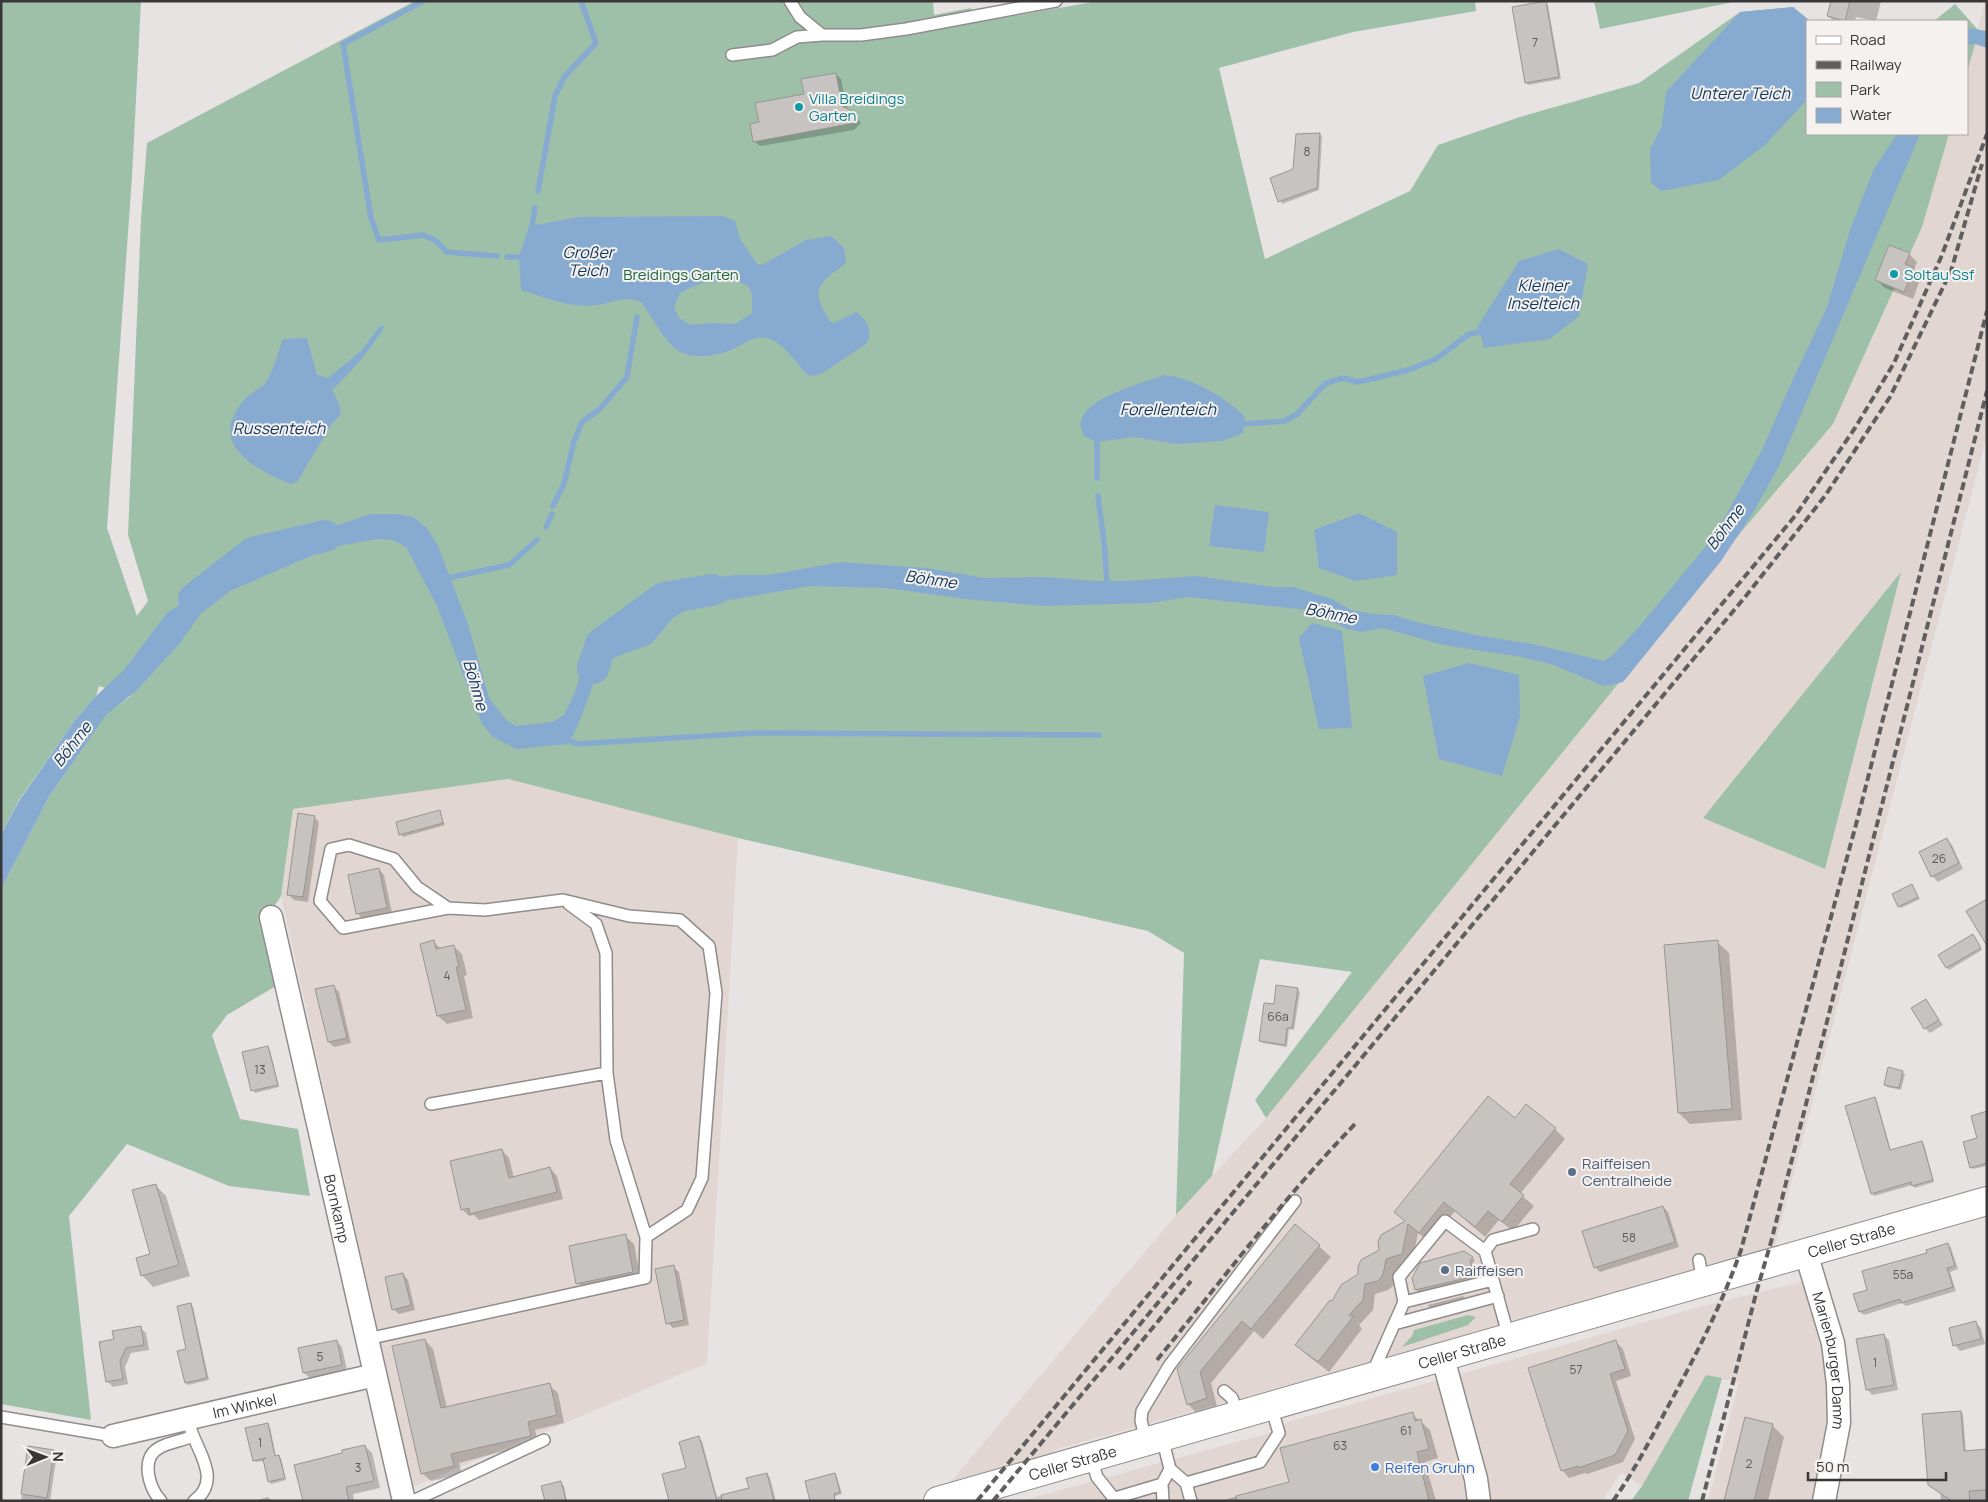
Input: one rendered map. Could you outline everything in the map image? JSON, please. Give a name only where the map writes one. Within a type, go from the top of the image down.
[{"type":"main road","name":"Celler Straße","points":[[938,1501],[1509,1338],[1701,1271],[1806,1253],[1987,1201]]},
{"type":"street","name":"Bornkamp","points":[[271,917],[404,1501]]},
{"type":"street","name":"Marienburger Damm","points":[[1806,1253],[1833,1343],[1838,1384],[1839,1423],[1824,1501]]},
{"type":"street","points":[[1442,1358],[1476,1479],[1479,1501]]},
{"type":"street","name":"Im Winkel","points":[[113,1436],[190,1427],[375,1375]]},
{"type":"lane","points":[[790,1],[800,18],[822,35]]},
{"type":"lane","points":[[732,55],[772,50],[797,37],[861,35],[906,29],[1056,1]]},
{"type":"lane","points":[[448,908],[417,887],[394,859],[350,845],[331,849],[320,901],[343,928],[448,908],[485,910],[563,900],[629,916],[680,920],[709,946],[716,993],[702,1178],[687,1210],[646,1237]]},
{"type":"lane","points":[[367,1340],[645,1278],[646,1237],[616,1140],[607,1073],[606,953],[596,924],[563,900]]},
{"type":"lane","points":[[431,1104],[607,1073]]},
{"type":"lane","points":[[1191,1501],[1186,1483],[1170,1469],[1141,1420],[1142,1411],[1169,1366],[1296,1201]]},
{"type":"lane","points":[[1370,1378],[1404,1302],[1399,1276],[1445,1221],[1485,1251],[1509,1338]]},
{"type":"lane","points":[[1485,1251],[1493,1240],[1533,1228]]},
{"type":"lane","points":[[1404,1302],[1493,1280]]},
{"type":"lane","points":[[1394,1324],[1498,1296]]},
{"type":"lane","points":[[1224,1391],[1232,1398],[1238,1416]]},
{"type":"lane","points":[[1186,1483],[1260,1462],[1279,1433],[1272,1406]]},
{"type":"lane","points":[[1,1417],[113,1436]]},
{"type":"lane","points":[[160,1501],[149,1478],[148,1463],[151,1455],[156,1449],[190,1427],[204,1457],[207,1478],[200,1497],[194,1501]]},
{"type":"lane","points":[[413,1501],[544,1440]]},
{"type":"lane","points":[[1091,1458],[1096,1478],[1115,1499],[1162,1484]]},
{"type":"lane","points":[[1163,1501],[1162,1484],[1170,1469]]},
{"type":"shaded area","points":[[1985,1],[1987,1],[1987,435],[1774,1249],[1057,1449],[1050,1455],[948,1485],[1176,1215],[1266,1118],[1742,531],[1833,424],[1922,227],[1949,135],[1968,135],[1968,68]],"holes":[[[1900,573],[1825,869],[1704,818]]]},
{"type":"shaded area","points":[[508,779],[738,838],[707,1363],[413,1487],[281,896],[293,809]]},
{"type":"shaded area","points":[[1806,1281],[1825,1344],[1831,1419],[1814,1501],[1708,1501],[1739,1382],[1706,1376],[1642,1486],[1621,1473],[1602,1501],[1021,1501],[1266,1434],[1291,1421],[1703,1306]]},
{"type":"green space","name":"Breidings Garten","points":[[1,1],[141,1],[132,177],[107,528],[137,616],[148,601],[128,535],[141,219],[147,143],[415,1],[933,1],[934,15],[971,8],[974,23],[1099,1],[1475,1],[1476,11],[1353,32],[1219,68],[1265,259],[1410,191],[1438,145],[1520,117],[1639,83],[1740,12],[1793,7],[1809,20],[1806,20],[1806,135],[1949,135],[1922,227],[1833,424],[1742,531],[1266,1118],[1255,1100],[1352,972],[1260,959],[1212,1176],[1176,1215],[1184,953],[1148,931],[738,838],[508,779],[293,809],[281,896],[268,916],[276,986],[227,1015],[212,1035],[240,1119],[298,1129],[310,1196],[229,1186],[127,1144],[69,1216],[91,1420],[1,1404],[1,889],[50,795],[106,714],[131,696],[99,686],[96,696],[75,720],[19,800],[1,835]]},
{"type":"green space","points":[[1594,1],[1738,1],[1600,29]]},
{"type":"green space","points":[[1955,4],[1979,31],[1968,69],[1968,20],[1935,20]]},
{"type":"green space","points":[[1901,572],[1825,869],[1703,818]]},
{"type":"green space","points":[[1468,1315],[1476,1317],[1468,1325],[1402,1347],[1412,1336],[1414,1330]]},
{"type":"green space","points":[[1706,1375],[1722,1378],[1688,1501],[1631,1501],[1642,1486]]},
{"type":"water","name":"Unterer Teich","points":[[1793,7],[1809,20],[1806,20],[1806,101],[1765,145],[1719,180],[1661,191],[1651,182],[1650,149],[1662,126],[1666,92],[1740,12]]},
{"type":"water","points":[[1968,28],[1987,31],[1987,48],[1975,44],[1968,45]]},
{"type":"water","points":[[1896,135],[1920,135],[1779,466],[1754,511],[1721,561],[1623,682],[1604,686],[1551,664],[1522,657],[1443,645],[1383,628],[1361,632],[1347,629],[1307,610],[1188,597],[1150,603],[1044,606],[965,599],[886,588],[809,586],[690,607],[672,619],[651,644],[602,662],[578,724],[568,744],[516,749],[493,737],[482,724],[437,606],[406,547],[393,540],[377,539],[332,547],[225,593],[202,612],[180,643],[136,691],[106,715],[50,795],[1,889],[1,835],[19,801],[75,720],[96,696],[124,670],[167,613],[241,564],[266,555],[289,542],[370,514],[397,514],[413,517],[427,528],[438,546],[468,624],[489,698],[507,721],[516,726],[552,722],[564,715],[575,692],[582,668],[594,646],[607,637],[628,629],[673,594],[711,578],[736,575],[769,575],[841,562],[926,568],[984,578],[1047,577],[1096,581],[1127,581],[1197,576],[1273,587],[1293,587],[1332,599],[1351,610],[1394,615],[1416,622],[1476,635],[1533,644],[1604,661],[1612,656],[1639,627],[1715,535],[1762,450],[1827,307],[1850,230],[1874,169]]},
{"type":"water","name":"Großer Teich","points":[[722,216],[735,221],[740,239],[757,264],[762,265],[806,240],[831,236],[844,248],[846,263],[823,282],[818,294],[820,301],[830,321],[834,323],[856,312],[860,315],[866,322],[869,330],[866,344],[821,374],[810,376],[780,345],[767,338],[755,339],[720,354],[695,356],[673,347],[642,303],[636,300],[625,299],[587,306],[558,302],[521,290],[519,257],[529,226],[580,217]],"holes":[[[736,280],[748,286],[752,295],[752,313],[735,324],[711,323],[691,325],[679,318],[674,307],[680,293],[701,283]]]},
{"type":"water","name":"Kleiner Inselteich","points":[[1559,249],[1588,264],[1579,316],[1550,339],[1484,348],[1478,326],[1519,261]]},
{"type":"water","name":"Russenteich","points":[[380,326],[385,326],[361,360],[332,390],[338,401],[341,414],[331,425],[297,482],[290,484],[278,479],[253,465],[243,456],[235,446],[231,435],[231,422],[244,400],[268,379],[283,339],[307,338],[317,375],[328,378],[361,351]]},
{"type":"water","name":"Forellenteich","points":[[1165,375],[1187,380],[1228,402],[1245,417],[1243,433],[1223,441],[1177,444],[1134,437],[1097,442],[1084,436],[1080,425],[1083,415],[1090,407],[1110,395]]},
{"type":"water","points":[[1215,505],[1269,512],[1264,552],[1209,546]]},
{"type":"water","points":[[1359,513],[1397,532],[1397,575],[1356,581],[1319,568],[1314,530]]},
{"type":"water","points":[[1312,623],[1342,631],[1352,728],[1319,729],[1299,638]]},
{"type":"water","points":[[1469,663],[1519,675],[1520,716],[1502,776],[1439,759],[1423,676]]},
{"type":"building","points":[[1546,1],[1559,77],[1525,83],[1512,7]]},
{"type":"building","points":[[1831,1],[1850,1],[1845,20],[1827,16]]},
{"type":"building","name":"Villa Breidings Garten","points":[[836,73],[842,106],[854,112],[856,117],[854,123],[753,142],[750,124],[759,122],[755,103],[804,94],[801,79]]},
{"type":"building","points":[[1320,133],[1317,188],[1278,202],[1270,178],[1293,169],[1296,134]]},
{"type":"building","name":"Soltau Ssf","points":[[1889,245],[1910,253],[1905,264],[1914,268],[1904,292],[1875,280]]},
{"type":"building","points":[[440,810],[443,823],[399,835],[396,822]]},
{"type":"building","points":[[298,813],[315,816],[303,897],[287,895]]},
{"type":"building","points":[[1947,838],[1959,863],[1931,877],[1919,852]]},
{"type":"building","points":[[379,868],[387,908],[356,914],[348,875]]},
{"type":"building","points":[[1912,884],[1918,897],[1898,907],[1892,894]]},
{"type":"building","points":[[1987,899],[1987,946],[1966,911]]},
{"type":"building","points":[[1973,934],[1981,948],[1946,968],[1938,955]]},
{"type":"building","points":[[434,940],[436,949],[454,945],[459,967],[456,967],[466,1010],[437,1016],[420,944]]},
{"type":"building","points":[[1718,940],[1732,1109],[1678,1113],[1664,945]]},
{"type":"building","points":[[334,985],[347,1038],[328,1042],[315,989]]},
{"type":"building","points":[[1276,985],[1298,988],[1292,1028],[1287,1028],[1285,1045],[1259,1041],[1264,1003],[1274,1004]]},
{"type":"building","points":[[1926,999],[1939,1020],[1924,1029],[1911,1008]]},
{"type":"building","points":[[268,1046],[278,1085],[251,1091],[242,1052]]},
{"type":"building","points":[[1888,1067],[1903,1071],[1899,1088],[1884,1085]]},
{"type":"building","points":[[1488,1096],[1515,1118],[1526,1104],[1556,1128],[1510,1184],[1524,1195],[1502,1222],[1488,1211],[1475,1227],[1444,1202],[1419,1233],[1408,1224],[1402,1254],[1386,1259],[1383,1275],[1378,1281],[1365,1284],[1363,1300],[1349,1315],[1353,1317],[1318,1362],[1295,1345],[1330,1300],[1332,1301],[1341,1285],[1358,1274],[1361,1260],[1379,1250],[1378,1242],[1381,1235],[1405,1221],[1394,1212]]},
{"type":"building","points":[[1875,1097],[1890,1150],[1922,1141],[1933,1180],[1912,1186],[1911,1182],[1871,1194],[1845,1106]]},
{"type":"building","points":[[1987,1111],[1987,1163],[1970,1168],[1963,1142],[1977,1138],[1971,1116]]},
{"type":"building","points":[[502,1149],[509,1178],[550,1167],[557,1192],[470,1214],[469,1208],[461,1210],[450,1161]]},
{"type":"building","points":[[156,1184],[179,1265],[141,1276],[136,1258],[150,1254],[132,1190]]},
{"type":"building","points":[[1663,1206],[1675,1242],[1594,1268],[1582,1231]]},
{"type":"building","points":[[1295,1224],[1320,1245],[1251,1329],[1242,1321],[1200,1372],[1207,1398],[1187,1405],[1177,1369]]},
{"type":"building","points":[[626,1234],[633,1272],[576,1284],[569,1246]]},
{"type":"building","points":[[1948,1243],[1955,1266],[1947,1268],[1953,1287],[1901,1303],[1900,1299],[1859,1312],[1853,1294],[1867,1290],[1862,1271],[1927,1253],[1926,1250]]},
{"type":"building","name":"Raiffeisen","points":[[1464,1251],[1473,1257],[1470,1261],[1475,1276],[1415,1290],[1412,1278],[1420,1263]]},
{"type":"building","points":[[674,1265],[684,1320],[666,1324],[655,1269]]},
{"type":"building","points":[[403,1273],[411,1305],[392,1310],[385,1277]]},
{"type":"building","points":[[191,1303],[207,1378],[185,1383],[177,1351],[186,1349],[177,1306]]},
{"type":"building","points":[[1976,1321],[1981,1339],[1953,1346],[1949,1328]]},
{"type":"building","points":[[141,1326],[144,1345],[126,1348],[120,1361],[123,1379],[106,1382],[99,1342],[114,1339],[112,1331]]},
{"type":"building","points":[[1884,1334],[1894,1385],[1866,1390],[1856,1339]]},
{"type":"building","points":[[425,1339],[441,1408],[550,1383],[557,1415],[528,1422],[531,1436],[451,1454],[454,1466],[421,1474],[392,1346]]},
{"type":"building","points":[[337,1340],[342,1365],[303,1373],[298,1348]]},
{"type":"building","points":[[1616,1340],[1625,1369],[1610,1374],[1628,1431],[1615,1455],[1578,1468],[1578,1466],[1561,1471],[1528,1368]]},
{"type":"building","points":[[1961,1411],[1964,1451],[1987,1449],[1987,1490],[1969,1491],[1970,1501],[1952,1501],[1928,1485],[1922,1414]]},
{"type":"building","points":[[1413,1412],[1415,1421],[1421,1419],[1429,1449],[1417,1452],[1429,1501],[1237,1501],[1236,1496],[1289,1482],[1280,1448]]},
{"type":"building","points":[[1745,1417],[1773,1424],[1754,1501],[1724,1501]]},
{"type":"building","points":[[268,1423],[275,1456],[279,1455],[285,1478],[268,1482],[263,1459],[266,1458],[253,1461],[245,1428]]},
{"type":"building","points":[[699,1436],[717,1501],[669,1501],[662,1474],[686,1468],[679,1442]]},
{"type":"building","points":[[365,1445],[374,1481],[346,1487],[349,1501],[303,1501],[294,1465]]},
{"type":"building","points":[[28,1446],[54,1450],[47,1498],[21,1494]]},
{"type":"building","points":[[767,1473],[774,1501],[722,1501],[721,1495],[749,1488],[746,1478]]},
{"type":"building","points":[[835,1473],[840,1492],[834,1494],[835,1501],[810,1501],[805,1481]]},
{"type":"building","points":[[561,1481],[566,1501],[545,1501],[541,1486]]},
{"type":"waterway","points":[[423,1],[343,44],[371,218],[379,240],[423,235],[435,240],[447,252],[497,256]]},
{"type":"waterway","points":[[538,191],[555,96],[565,76],[596,43],[581,1]]},
{"type":"waterway","points":[[532,226],[535,208]]},
{"type":"waterway","points":[[507,257],[519,257]]},
{"type":"waterway","points":[[553,506],[564,484],[574,441],[582,422],[600,409],[627,377],[637,317]]},
{"type":"waterway","points":[[1244,424],[1285,421],[1297,414],[1326,383],[1343,378],[1358,382],[1408,370],[1436,359],[1469,334],[1480,332]]},
{"type":"waterway","points":[[1097,442],[1097,478]]},
{"type":"waterway","points":[[1098,496],[1107,585]]},
{"type":"waterway","points":[[546,527],[552,514]]},
{"type":"waterway","name":"Böhme","points":[[194,599],[253,553],[325,536]]},
{"type":"waterway","points":[[443,579],[509,565],[537,540]]},
{"type":"waterway","name":"Böhme","points":[[593,668],[601,644],[664,598],[712,590]]},
{"type":"waterway","points":[[564,738],[577,744],[754,733],[1099,735]]},
{"type":"railway","points":[[977,1501],[1795,516],[1855,428],[1894,363],[1942,255],[1987,134]]},
{"type":"railway","points":[[993,1501],[1745,597],[1825,496],[1890,397],[1951,271],[1982,164]]},
{"type":"railway","points":[[1613,1501],[1640,1457],[1697,1352],[1725,1292],[1741,1250],[1858,817],[1987,311]]},
{"type":"railway","points":[[1702,1501],[1771,1242],[1987,391]]},
{"type":"railway","points":[[1157,1360],[1279,1209],[1357,1122]]},
{"type":"railway","points":[[1119,1369],[1191,1281]]},
{"type":"place","name":"Villa Breidings Garten","points":[[799,107]]},
{"type":"place","name":"Soltau Ssf","points":[[1894,274]]},
{"type":"place","name":"Raiffeisen Centralheide","points":[[1572,1172]]},
{"type":"place","name":"Raiffeisen","points":[[1445,1270]]},
{"type":"place","name":"Reifen Gruhn","points":[[1375,1467]]}]
